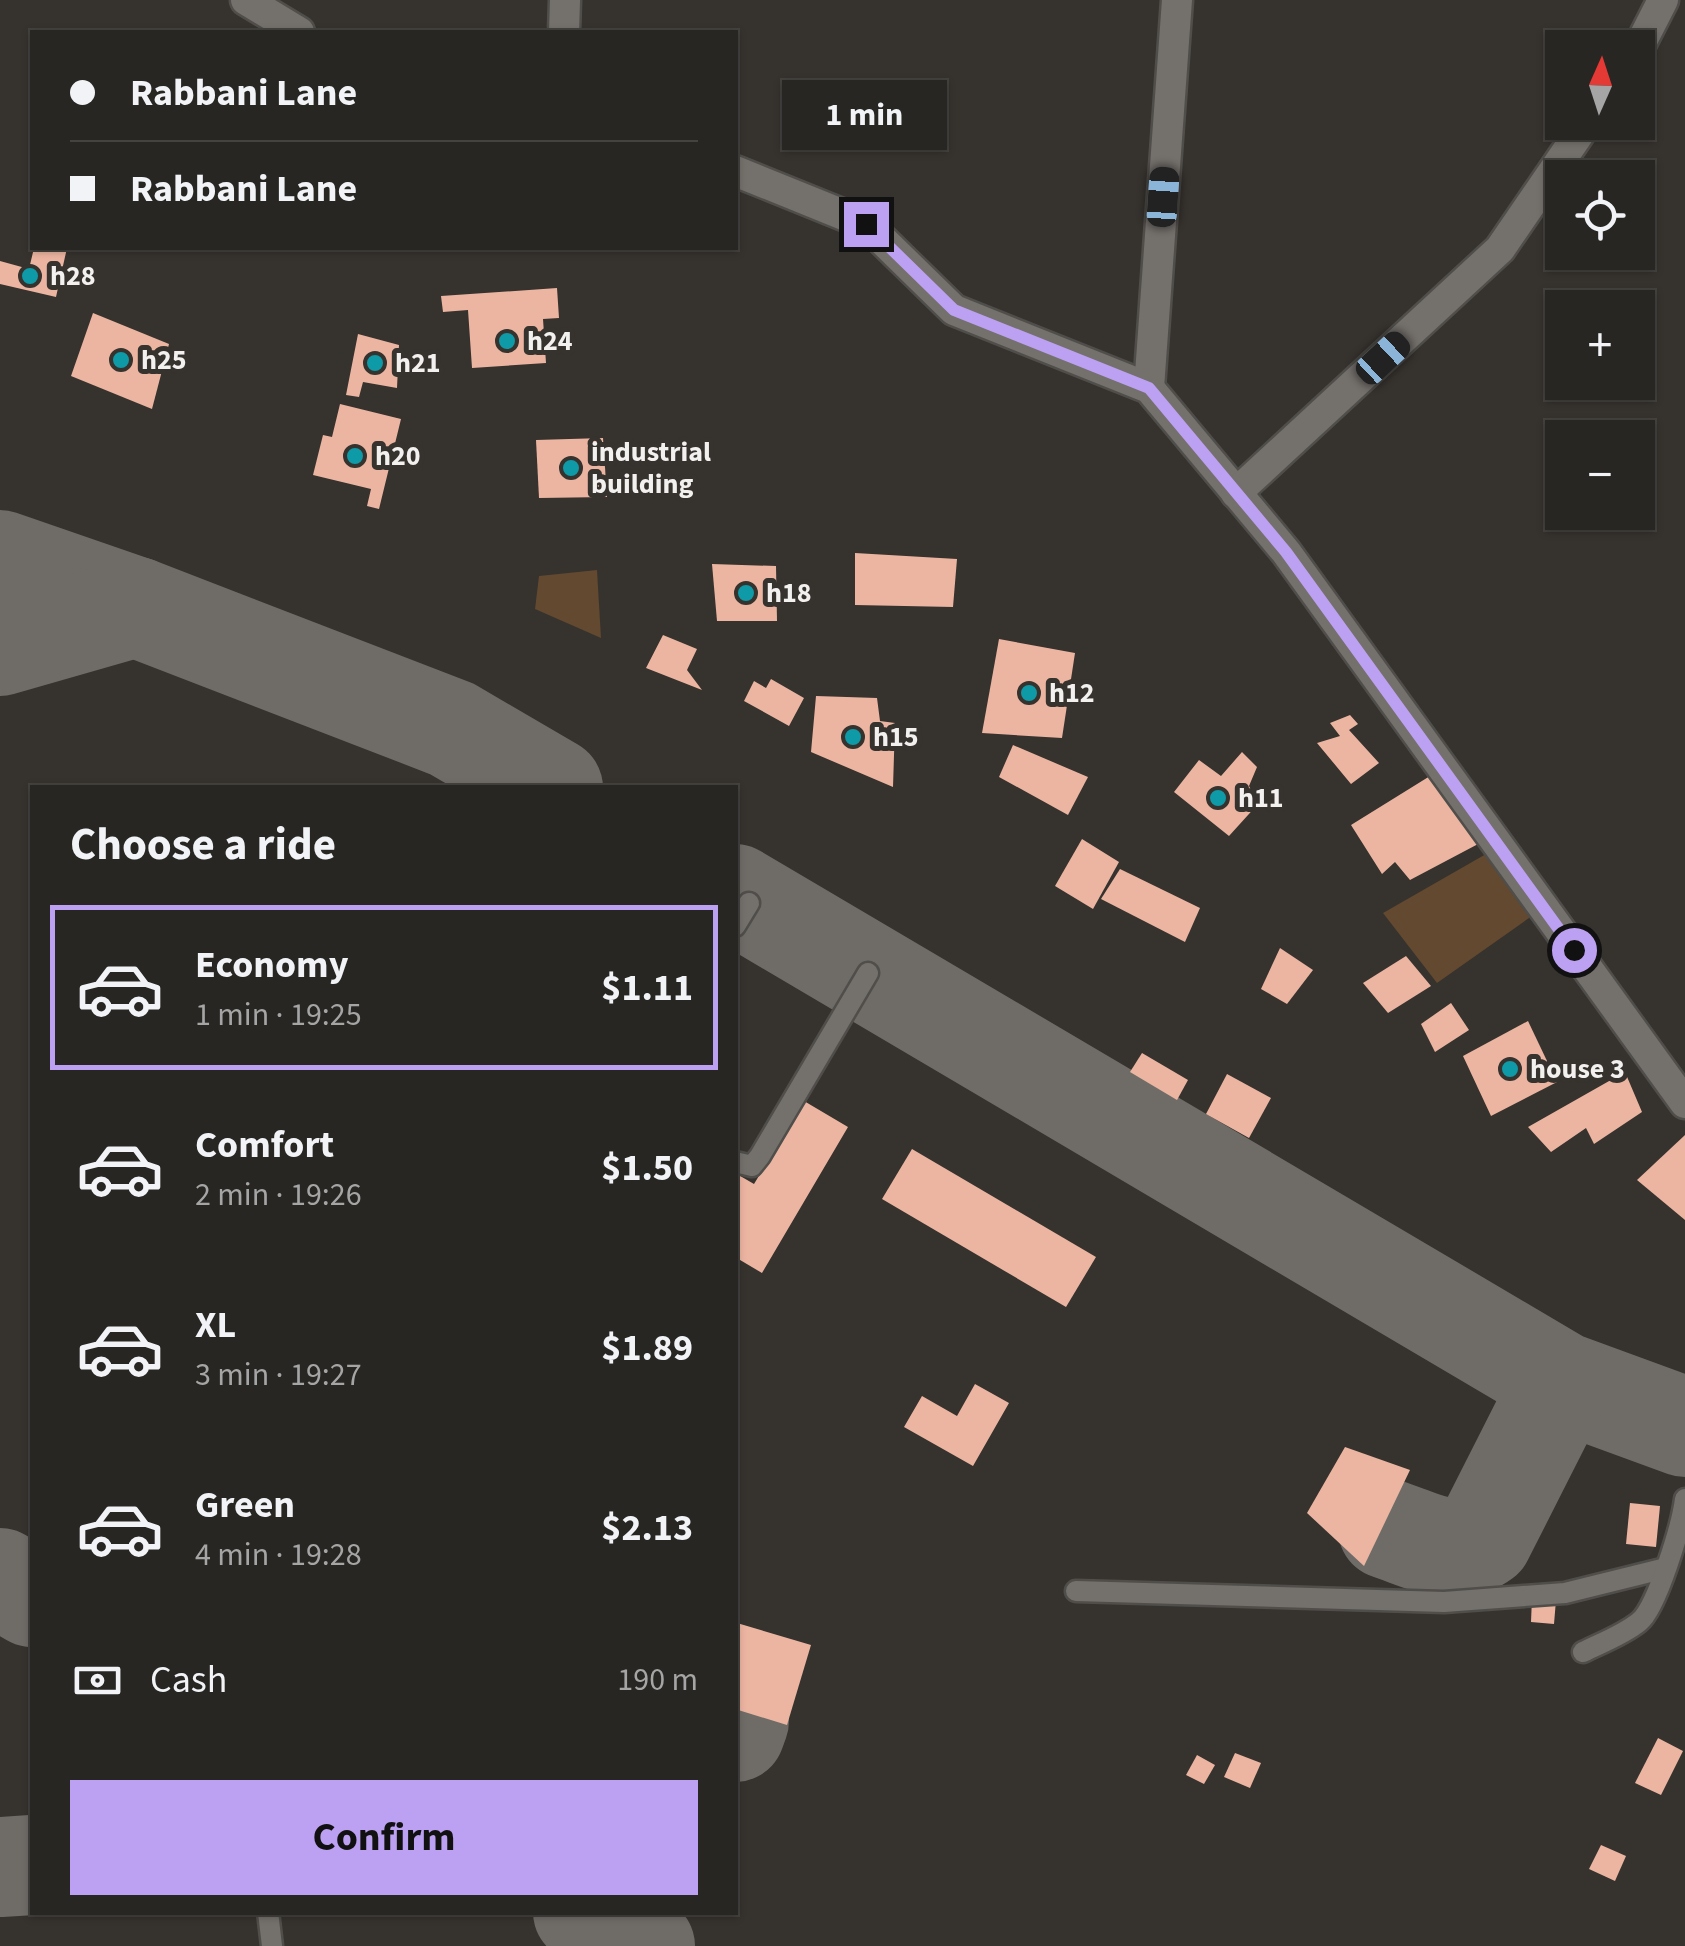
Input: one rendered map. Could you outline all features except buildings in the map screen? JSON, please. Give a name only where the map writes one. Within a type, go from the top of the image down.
[{"type":"street","points":[[246,0],[297,30]]},
{"type":"street","points":[[564,30],[565,0]]},
{"type":"street","points":[[1149,388],[1178,0]]},
{"type":"street","points":[[1648,30],[1663,0]]},
{"type":"street","points":[[1236,493],[1500,249],[1575,140]]},
{"type":"street","points":[[738,172],[866,224],[954,310],[1149,388],[1286,552],[1685,1103]]},
{"type":"lane","points":[[738,921],[750,903]]},
{"type":"lane","points":[[738,1163],[752,1166],[760,1156],[868,973]]},
{"type":"lane","points":[[1583,1652],[1640,1621],[1658,1594],[1662,1569],[1682,1522],[1685,1499]]},
{"type":"lane","points":[[1076,1591],[1444,1602],[1565,1593],[1662,1569]]},
{"type":"lane","points":[[268,1915],[272,1946]]},
{"type":"shaded area","points":[[597,570],[601,638],[535,609],[539,576]]},
{"type":"shaded area","points":[[1486,854],[1539,911],[1437,983],[1383,913]]},
{"type":"taxiway","points":[[0,560],[136,607],[452,729],[548,785]]},
{"type":"taxiway","points":[[0,646],[136,607]]},
{"type":"taxiway","points":[[738,896],[1562,1382],[1685,1427]]},
{"type":"taxiway","points":[[1388,1529],[1448,1547],[1472,1544],[1483,1538],[1562,1382]]},
{"type":"taxiway","points":[[0,1578],[30,1596]]},
{"type":"taxiway","points":[[0,1867],[30,1865]]},
{"type":"taxiway","points":[[588,1915],[645,1946]]},
{"type":"place","name":"h28","points":[[30,276]]},
{"type":"place","name":"h24","points":[[507,341]]},
{"type":"place","name":"h25","points":[[121,360]]},
{"type":"place","name":"h21","points":[[375,363]]},
{"type":"place","name":"h20","points":[[355,456]]},
{"type":"place","name":"industrial building","points":[[571,468]]},
{"type":"place","name":"h18","points":[[746,593]]},
{"type":"place","name":"h12","points":[[1029,693]]},
{"type":"place","name":"h15","points":[[853,737]]},
{"type":"place","name":"h11","points":[[1218,798]]},
{"type":"place","name":"house 3","points":[[1510,1069]]},
{"type":"route","points":[[866,224],[954,310],[1149,388],[1286,552],[1574,950]]}]
